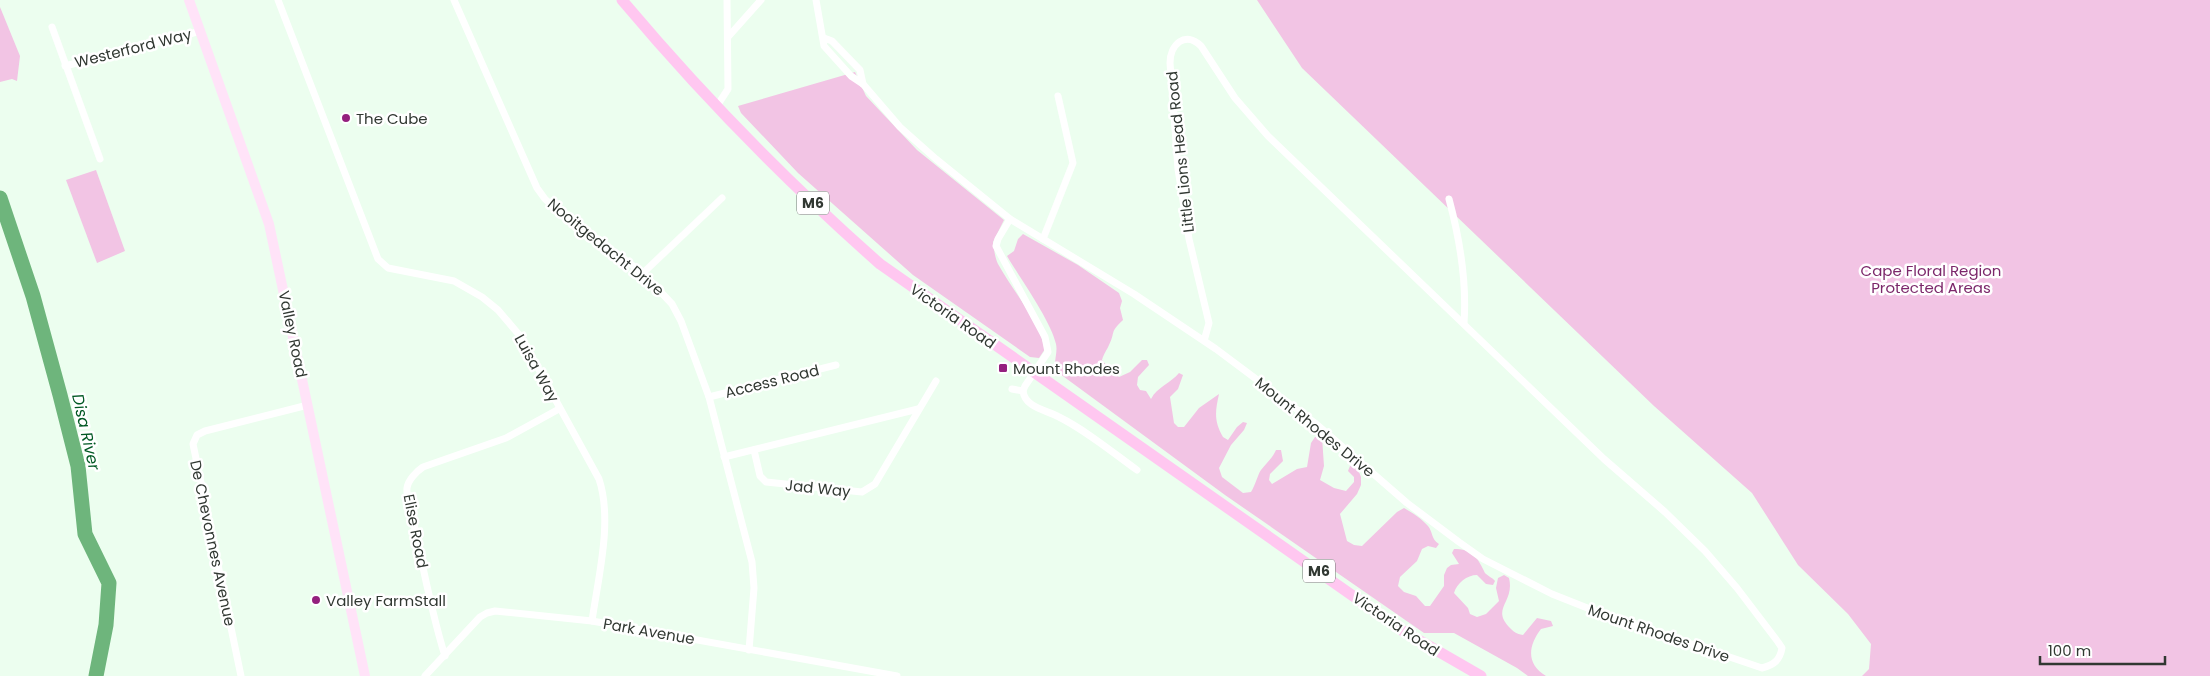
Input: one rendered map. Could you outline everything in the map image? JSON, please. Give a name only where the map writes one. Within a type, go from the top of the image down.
[{"type":"main road","name":"Victoria Road","points":[[622,0],[717,106],[836,225],[880,264],[1403,630],[1481,676]]},
{"type":"street","name":"Valley Road","points":[[189,0],[269,224],[365,676]]},
{"type":"street","name":"Luisa Way","points":[[278,0],[378,259],[388,268],[454,281],[498,310],[521,337],[599,479],[606,505],[606,522],[592,621]]},
{"type":"street","name":"Nooitgedacht Drive","points":[[454,0],[536,188],[558,210],[643,273],[672,304],[681,320],[709,397],[734,488],[754,577],[749,650]]},
{"type":"street","points":[[717,106],[728,89],[727,0]]},
{"type":"street","points":[[728,37],[761,0]]},
{"type":"street","name":"Mount Rhodes Drive","points":[[816,0],[824,38],[832,41],[860,70],[864,84],[900,127],[918,143],[1010,219],[1134,294],[1204,341],[1315,423],[1436,526],[1483,559],[1552,594],[1587,608],[1762,668],[1775,663],[1782,648],[1705,551],[1665,512],[1591,446],[1268,136],[1235,98],[1197,42]]},
{"type":"street","points":[[52,27],[64,66],[100,159]]},
{"type":"street","name":"Westerford Way","points":[[64,66],[201,31]]},
{"type":"street","name":"Little Lions Head Road","points":[[1197,42],[1183,40],[1173,46],[1170,54],[1170,63],[1180,178],[1189,239],[1208,323],[1204,341]]},
{"type":"street","points":[[1043,239],[1073,163],[1058,96]]},
{"type":"street","points":[[643,273],[722,198]]},
{"type":"street","points":[[1449,199],[1455,222],[1466,289],[1464,323]]},
{"type":"street","points":[[1010,219],[998,238],[996,246],[1048,344],[1047,356],[1034,372],[1023,391]]},
{"type":"street","name":"Access Road","points":[[709,397],[836,365]]},
{"type":"street","name":"Jad Way","points":[[754,450],[760,476],[766,482],[862,492],[875,484],[918,408],[936,381]]},
{"type":"street","points":[[1012,389],[1023,391]]},
{"type":"street","points":[[1023,391],[1026,399],[1034,406],[1062,418],[1137,470]]},
{"type":"street","name":"De Chevonnes Avenue","points":[[241,676],[193,444],[200,433],[308,405]]},
{"type":"street","name":"Elise Road","points":[[445,656],[436,630],[414,527],[408,484],[423,467],[491,445],[559,408]]},
{"type":"street","points":[[724,457],[918,408]]},
{"type":"street","name":"Park Avenue","points":[[425,676],[487,613],[496,612],[592,621],[897,676]]},
{"type":"green space","name":"Cape Floral Region Protected Areas","points":[[1257,0],[2210,0],[2210,676],[1862,676],[1869,669],[1871,644],[1848,614],[1798,565],[1752,493],[1654,406],[1302,68]]},
{"type":"green space","points":[[0,7],[20,56],[17,81],[12,79],[0,82]]},
{"type":"green space","points":[[855,72],[866,96],[917,150],[1004,220],[993,242],[995,256],[1004,275],[1037,326],[1045,349],[1039,358],[1030,357],[913,275],[798,173],[741,113],[738,106]]},
{"type":"green space","points":[[96,170],[125,251],[97,263],[66,180]]},
{"type":"green space","points":[[1023,234],[1078,265],[1119,293],[1122,301],[1120,308],[1123,320],[1114,330],[1102,360],[1112,372],[1119,377],[1130,372],[1142,360],[1147,360],[1149,365],[1138,377],[1137,385],[1140,390],[1146,391],[1151,399],[1157,391],[1179,373],[1183,375],[1178,389],[1170,397],[1174,423],[1178,427],[1184,427],[1199,408],[1219,394],[1216,416],[1223,437],[1228,440],[1237,427],[1243,422],[1247,423],[1244,430],[1231,445],[1219,468],[1222,477],[1243,493],[1251,492],[1261,470],[1276,450],[1281,450],[1283,461],[1270,474],[1269,480],[1272,484],[1297,469],[1307,467],[1311,443],[1315,437],[1322,437],[1324,466],[1320,480],[1334,488],[1346,491],[1354,482],[1354,477],[1348,471],[1350,466],[1357,467],[1361,477],[1361,485],[1357,494],[1340,514],[1347,541],[1354,545],[1362,546],[1397,512],[1404,508],[1420,519],[1428,526],[1439,544],[1436,548],[1428,546],[1422,549],[1417,561],[1400,577],[1398,586],[1404,592],[1416,596],[1425,606],[1430,606],[1444,586],[1444,575],[1447,568],[1451,565],[1459,564],[1452,553],[1454,549],[1465,550],[1473,554],[1485,572],[1495,581],[1493,585],[1486,584],[1477,575],[1473,575],[1457,586],[1454,593],[1468,608],[1470,614],[1477,617],[1486,614],[1499,601],[1496,588],[1498,578],[1504,575],[1509,578],[1509,593],[1502,615],[1509,627],[1523,635],[1537,618],[1551,621],[1553,626],[1541,629],[1533,642],[1531,654],[1535,666],[1546,676],[1528,676],[1454,633],[1424,633],[1225,495],[1056,371],[1056,344],[1053,335],[1042,312],[1007,256],[1014,251],[1018,239]]},
{"type":"waterway","name":"Disa River","points":[[0,198],[33,296],[78,466],[85,534],[109,583],[106,625],[96,676]]},
{"type":"place","name":"The Cube","points":[[346,118]]},
{"type":"place","name":"Mount Rhodes","points":[[1003,368]]},
{"type":"place","name":"Valley FarmStall","points":[[316,600]]}]
